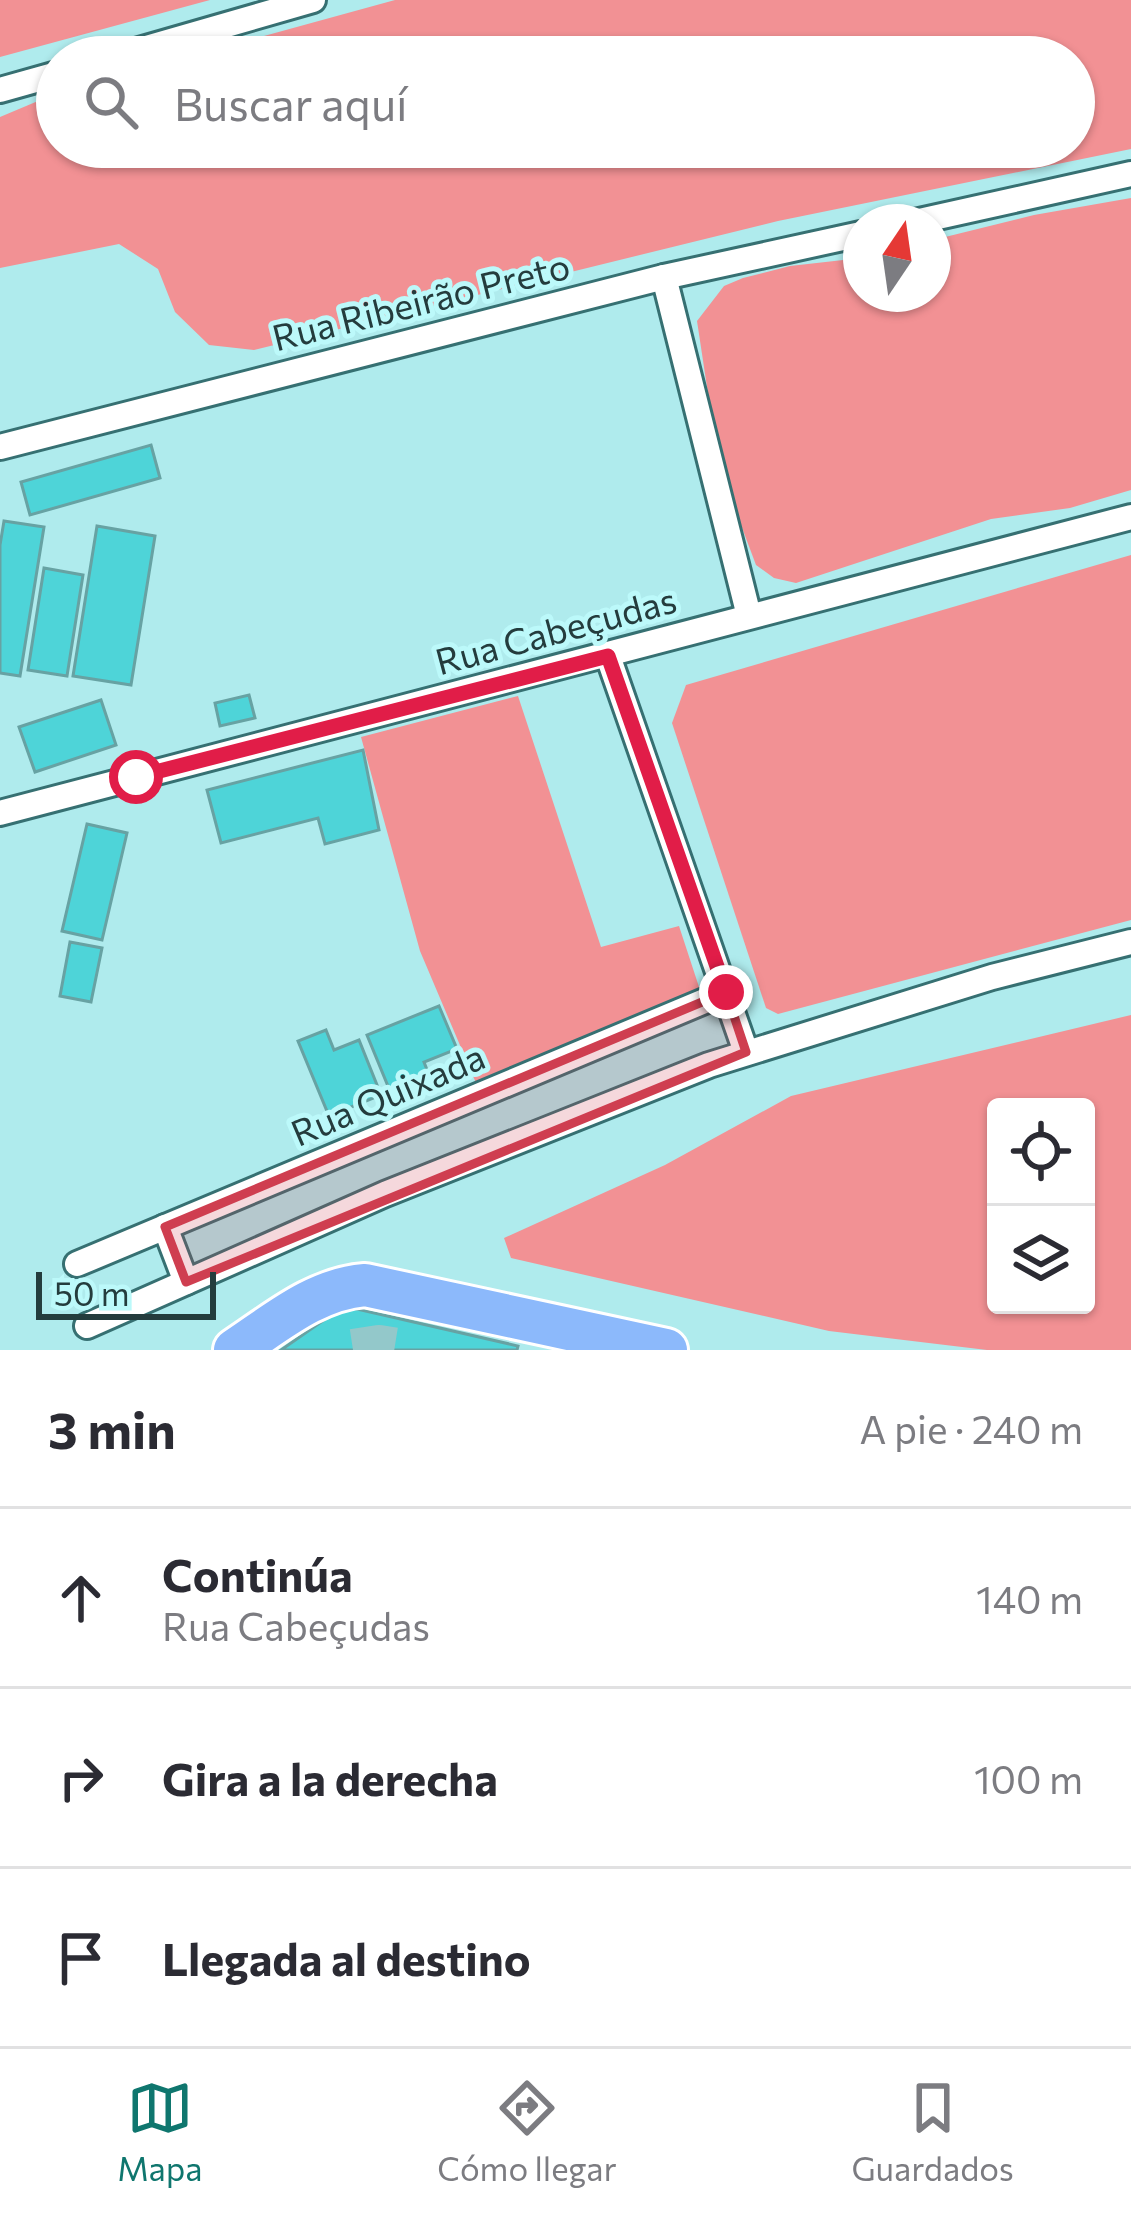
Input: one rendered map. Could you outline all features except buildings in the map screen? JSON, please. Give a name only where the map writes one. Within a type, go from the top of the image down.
[{"type":"highway","points":[[235,1350],[315,1297],[339,1287],[365,1285],[666,1350]]},
{"type":"street","points":[[189,36],[314,0]]},
{"type":"street","points":[[0,90],[36,80]]},
{"type":"street","points":[[951,214],[1131,174]]},
{"type":"street","name":"Rua Ribeirão Preto","points":[[0,447],[664,277],[843,238]]},
{"type":"street","points":[[664,277],[749,616]]},
{"type":"street","name":"Rua Cabeçudas","points":[[0,813],[1131,517]]},
{"type":"street","points":[[608,656],[746,1052]]},
{"type":"street","points":[[87,1326],[431,1175],[746,1052],[992,977],[1131,942]]},
{"type":"street","name":"Rua Quixada","points":[[77,1264],[726,992]]},
{"type":"street","points":[[164,1227],[186,1282]]},
{"type":"highlighted area","points":[[726,992],[746,1052],[186,1282],[165,1227]]},
{"type":"shaded area","points":[[0,0],[210,0],[77,36],[36,36],[36,47],[0,57]]},
{"type":"shaded area","points":[[395,0],[1131,0],[1131,149],[1095,156],[1095,36],[264,36]]},
{"type":"shaded area","points":[[36,102],[36,168],[1038,168],[843,204],[843,208],[254,350],[209,345],[175,312],[158,269],[119,244],[0,268],[0,117]]},
{"type":"shaded area","points":[[1131,198],[1131,490],[1070,508],[991,519],[796,583],[774,578],[756,565],[714,433],[697,321],[724,286],[790,266],[843,260],[843,312],[951,312],[951,236]]},
{"type":"shaded area","points":[[1131,555],[1131,920],[778,1014],[766,1008],[672,723],[686,685]]},
{"type":"shaded area","points":[[518,696],[601,947],[679,926],[700,990],[476,1083],[420,951],[361,737]]},
{"type":"shaded area","points":[[1131,1015],[1131,1350],[987,1350],[829,1331],[511,1258],[504,1238],[665,1165],[791,1096]]},
{"type":"tunnel","points":[[353,1350],[379,1346],[404,1350]]},
{"type":"route","points":[[136,777],[608,656],[726,992]]}]
